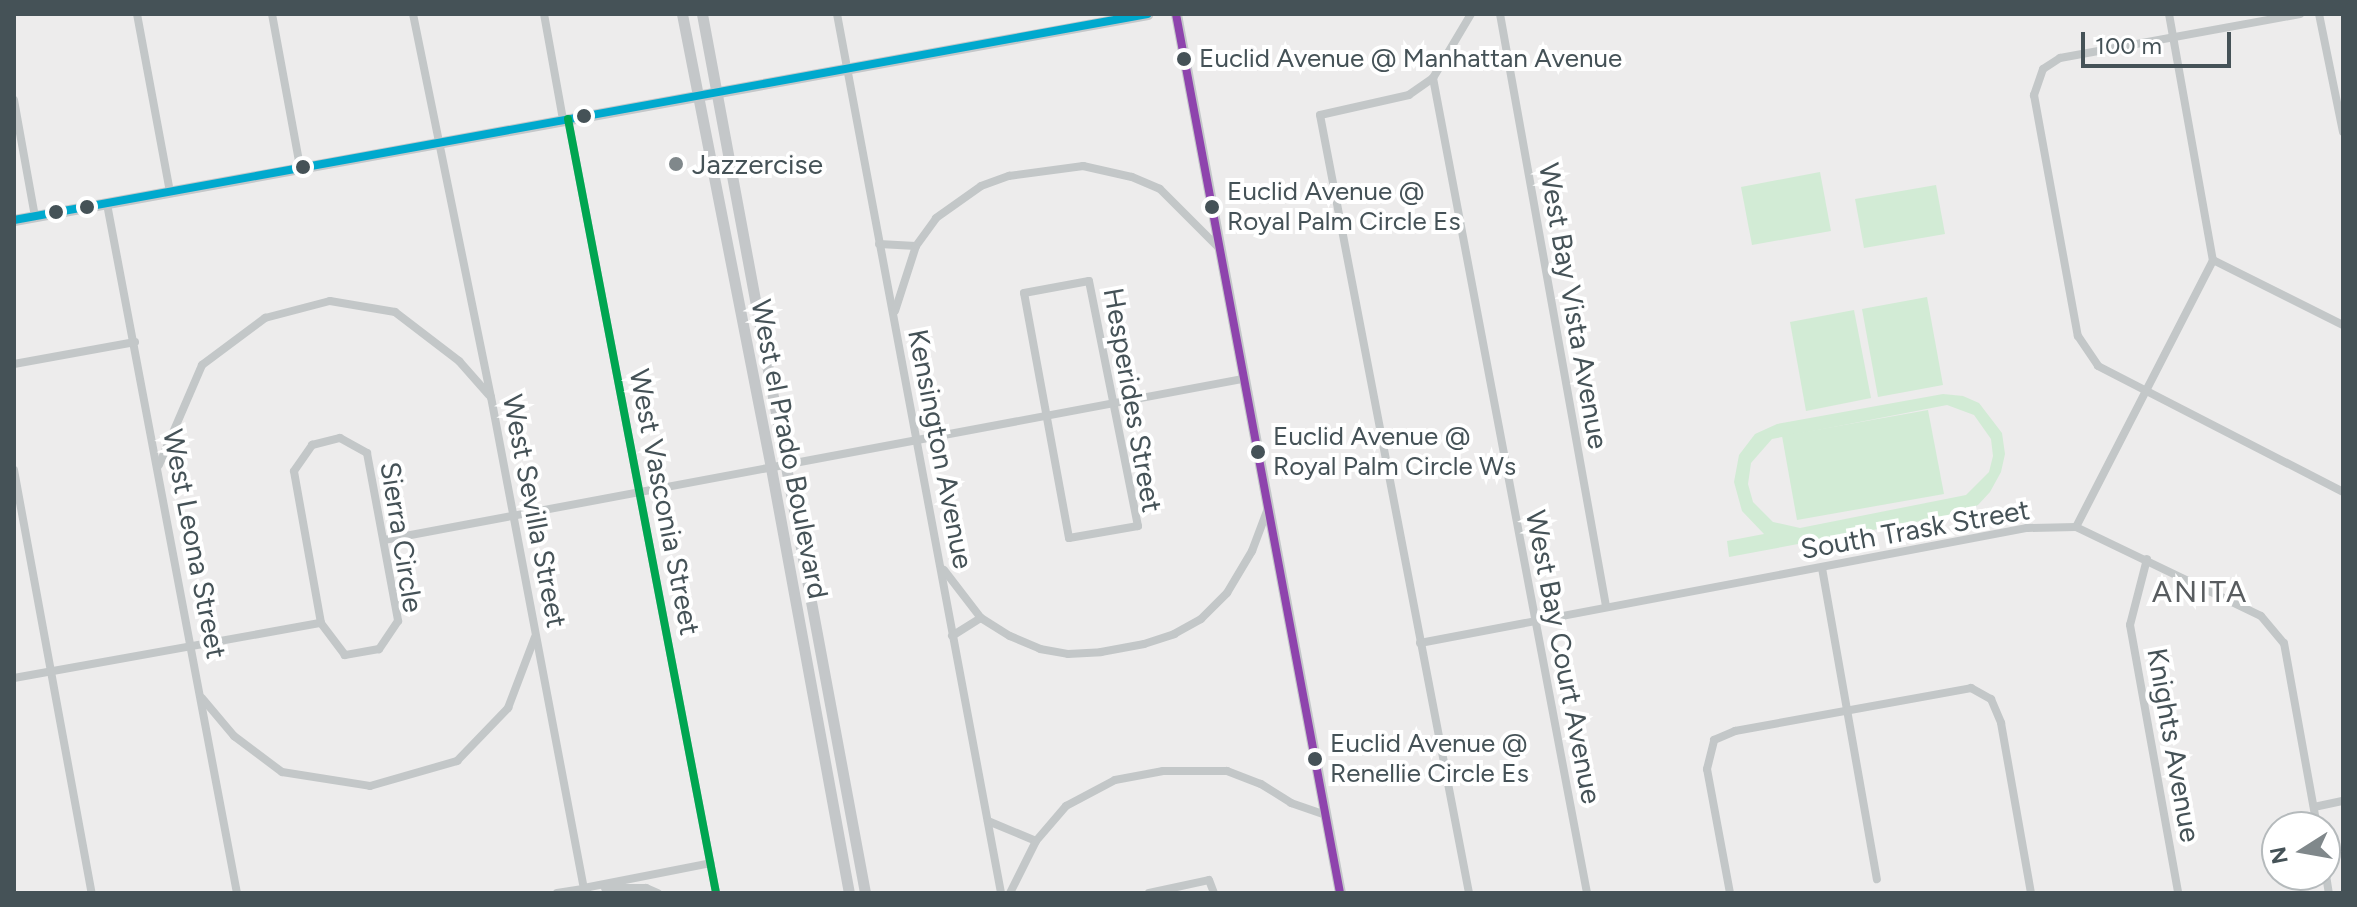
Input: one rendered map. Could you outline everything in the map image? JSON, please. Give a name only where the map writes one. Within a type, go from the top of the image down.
[{"type":"street","points":[[137,14],[170,192]]},
{"type":"street","points":[[272,14],[300,167]]},
{"type":"street","name":"West Sevilla Street","points":[[413,14],[491,397],[584,888]]},
{"type":"street","name":"West Vasconia Street","points":[[544,14],[642,493],[716,893]]},
{"type":"street","name":"West el Prado Boulevard","points":[[682,14],[771,468],[849,893]]},
{"type":"street","name":"West el Prado Boulevard","points":[[702,14],[865,893]]},
{"type":"street","name":"Kensington Avenue","points":[[837,14],[1001,893]]},
{"type":"street","points":[[14,220],[1147,14]]},
{"type":"street","points":[[1176,14],[1340,893]]},
{"type":"street","points":[[1469,893],[1320,115],[1409,95],[1433,78],[1471,14]]},
{"type":"street","name":"West Bay Vista Avenue","points":[[1500,14],[1606,606]]},
{"type":"street","points":[[2169,14],[2213,260],[2076,527],[2261,616],[2284,643],[2315,811]]},
{"type":"street","points":[[2300,14],[2060,58],[2043,69],[2034,95],[2078,336],[2098,366],[2343,492]]},
{"type":"street","points":[[2319,14],[2343,132]]},
{"type":"street","points":[[686,36],[705,31]]},
{"type":"street","name":"West Bay Court Avenue","points":[[1433,78],[1587,893]]},
{"type":"street","points":[[14,100],[35,217]]},
{"type":"street","points":[[710,156],[729,153]]},
{"type":"street","points":[[893,316],[916,246],[936,218],[981,186],[1009,176],[1083,166],[1118,173],[1160,189],[1218,247]]},
{"type":"street","name":"West Leona Street","points":[[107,204],[237,893]]},
{"type":"street","points":[[879,244],[916,246]]},
{"type":"street","points":[[2213,260],[2343,325]]},
{"type":"street","name":"Hesperides Street","points":[[1089,281],[1138,526],[1069,538],[1047,416],[1024,293],[1089,281]]},
{"type":"street","points":[[158,466],[202,365],[265,318],[330,301],[395,312],[459,361],[491,397]]},
{"type":"street","points":[[740,310],[756,307]]},
{"type":"street","points":[[14,364],[135,342]]},
{"type":"street","points":[[384,540],[1243,379]]},
{"type":"street","name":"Sierra Circle","points":[[340,438],[367,453],[398,621],[379,649],[345,655],[321,623],[294,471],[312,445],[340,438]]},
{"type":"street","points":[[14,470],[92,893]]},
{"type":"street","points":[[941,566],[981,618],[1040,649],[1068,654],[1116,650],[1174,634],[1201,619],[1227,593],[1252,551],[1267,511]]},
{"type":"street","name":"South Trask Street","points":[[1420,643],[2027,528],[2076,527]]},
{"type":"street","name":"Knights Avenue","points":[[2147,559],[2130,625],[2178,893]]},
{"type":"street","points":[[1822,568],[1877,879]]},
{"type":"street","points":[[952,636],[981,618]]},
{"type":"street","points":[[14,678],[321,623]]},
{"type":"street","points":[[201,697],[234,736],[282,772],[370,786],[457,761],[508,708],[536,635]]},
{"type":"street","points":[[804,654],[818,652]]},
{"type":"street","points":[[1730,893],[1707,769],[1714,740],[1735,731],[1971,688],[1991,699],[2001,723],[2031,893]]},
{"type":"street","points":[[1010,893],[1036,841],[1066,806],[1091,790],[1115,780],[1163,771],[1227,771],[1261,784],[1291,803],[1325,815]]},
{"type":"street","points":[[2314,807],[2343,801]]},
{"type":"street","points":[[988,821],[1036,841]]},
{"type":"street","points":[[839,840],[854,836]]},
{"type":"street","points":[[557,893],[711,863]]},
{"type":"street","points":[[1149,893],[1209,880],[1216,889],[1214,893]]},
{"type":"street","points":[[584,888],[646,888],[658,893]]},
{"type":"green space","points":[[1820,172],[1831,231],[1752,245],[1741,187]]},
{"type":"green space","points":[[1936,185],[1945,234],[1864,248],[1855,199]]},
{"type":"green space","points":[[1927,297],[1943,385],[1878,397],[1862,309]]},
{"type":"green space","points":[[1854,310],[1871,398],[1806,411],[1790,322]]},
{"type":"green space","points":[[1943,394],[1963,396],[1979,403],[2002,433],[2005,454],[2001,472],[1990,492],[1978,505],[1958,514],[1729,557],[1727,541],[1764,534],[1742,511],[1734,482],[1739,455],[1755,434],[1777,424]],"holes":[[[1947,405],[1974,415],[1991,439],[1993,456],[1989,472],[1966,495],[1800,528],[1773,522],[1753,502],[1748,484],[1751,463],[1772,439]]]},
{"type":"green space","points":[[1928,410],[1944,494],[1797,520],[1782,436]]},
{"type":"transit line","points":[[14,220],[1147,14]]},
{"type":"transit line","points":[[1176,14],[1340,893]]},
{"type":"transit line","points":[[568,119],[716,893]]},
{"type":"place","name":"Euclid Avenue @ Manhattan Avenue","points":[[1184,59]]},
{"type":"place","name":"Jazzercise","points":[[676,164]]},
{"type":"place","name":"Euclid Avenue @ Royal Palm Circle Es","points":[[1212,207]]},
{"type":"place","name":"Euclid Avenue @ Royal Palm Circle Ws","points":[[1258,452]]},
{"type":"place","name":"Euclid Avenue @ Renellie Circle Es","points":[[1315,759]]},
{"type":"district","name":"ANITA","points":[[2200,592]]}]
